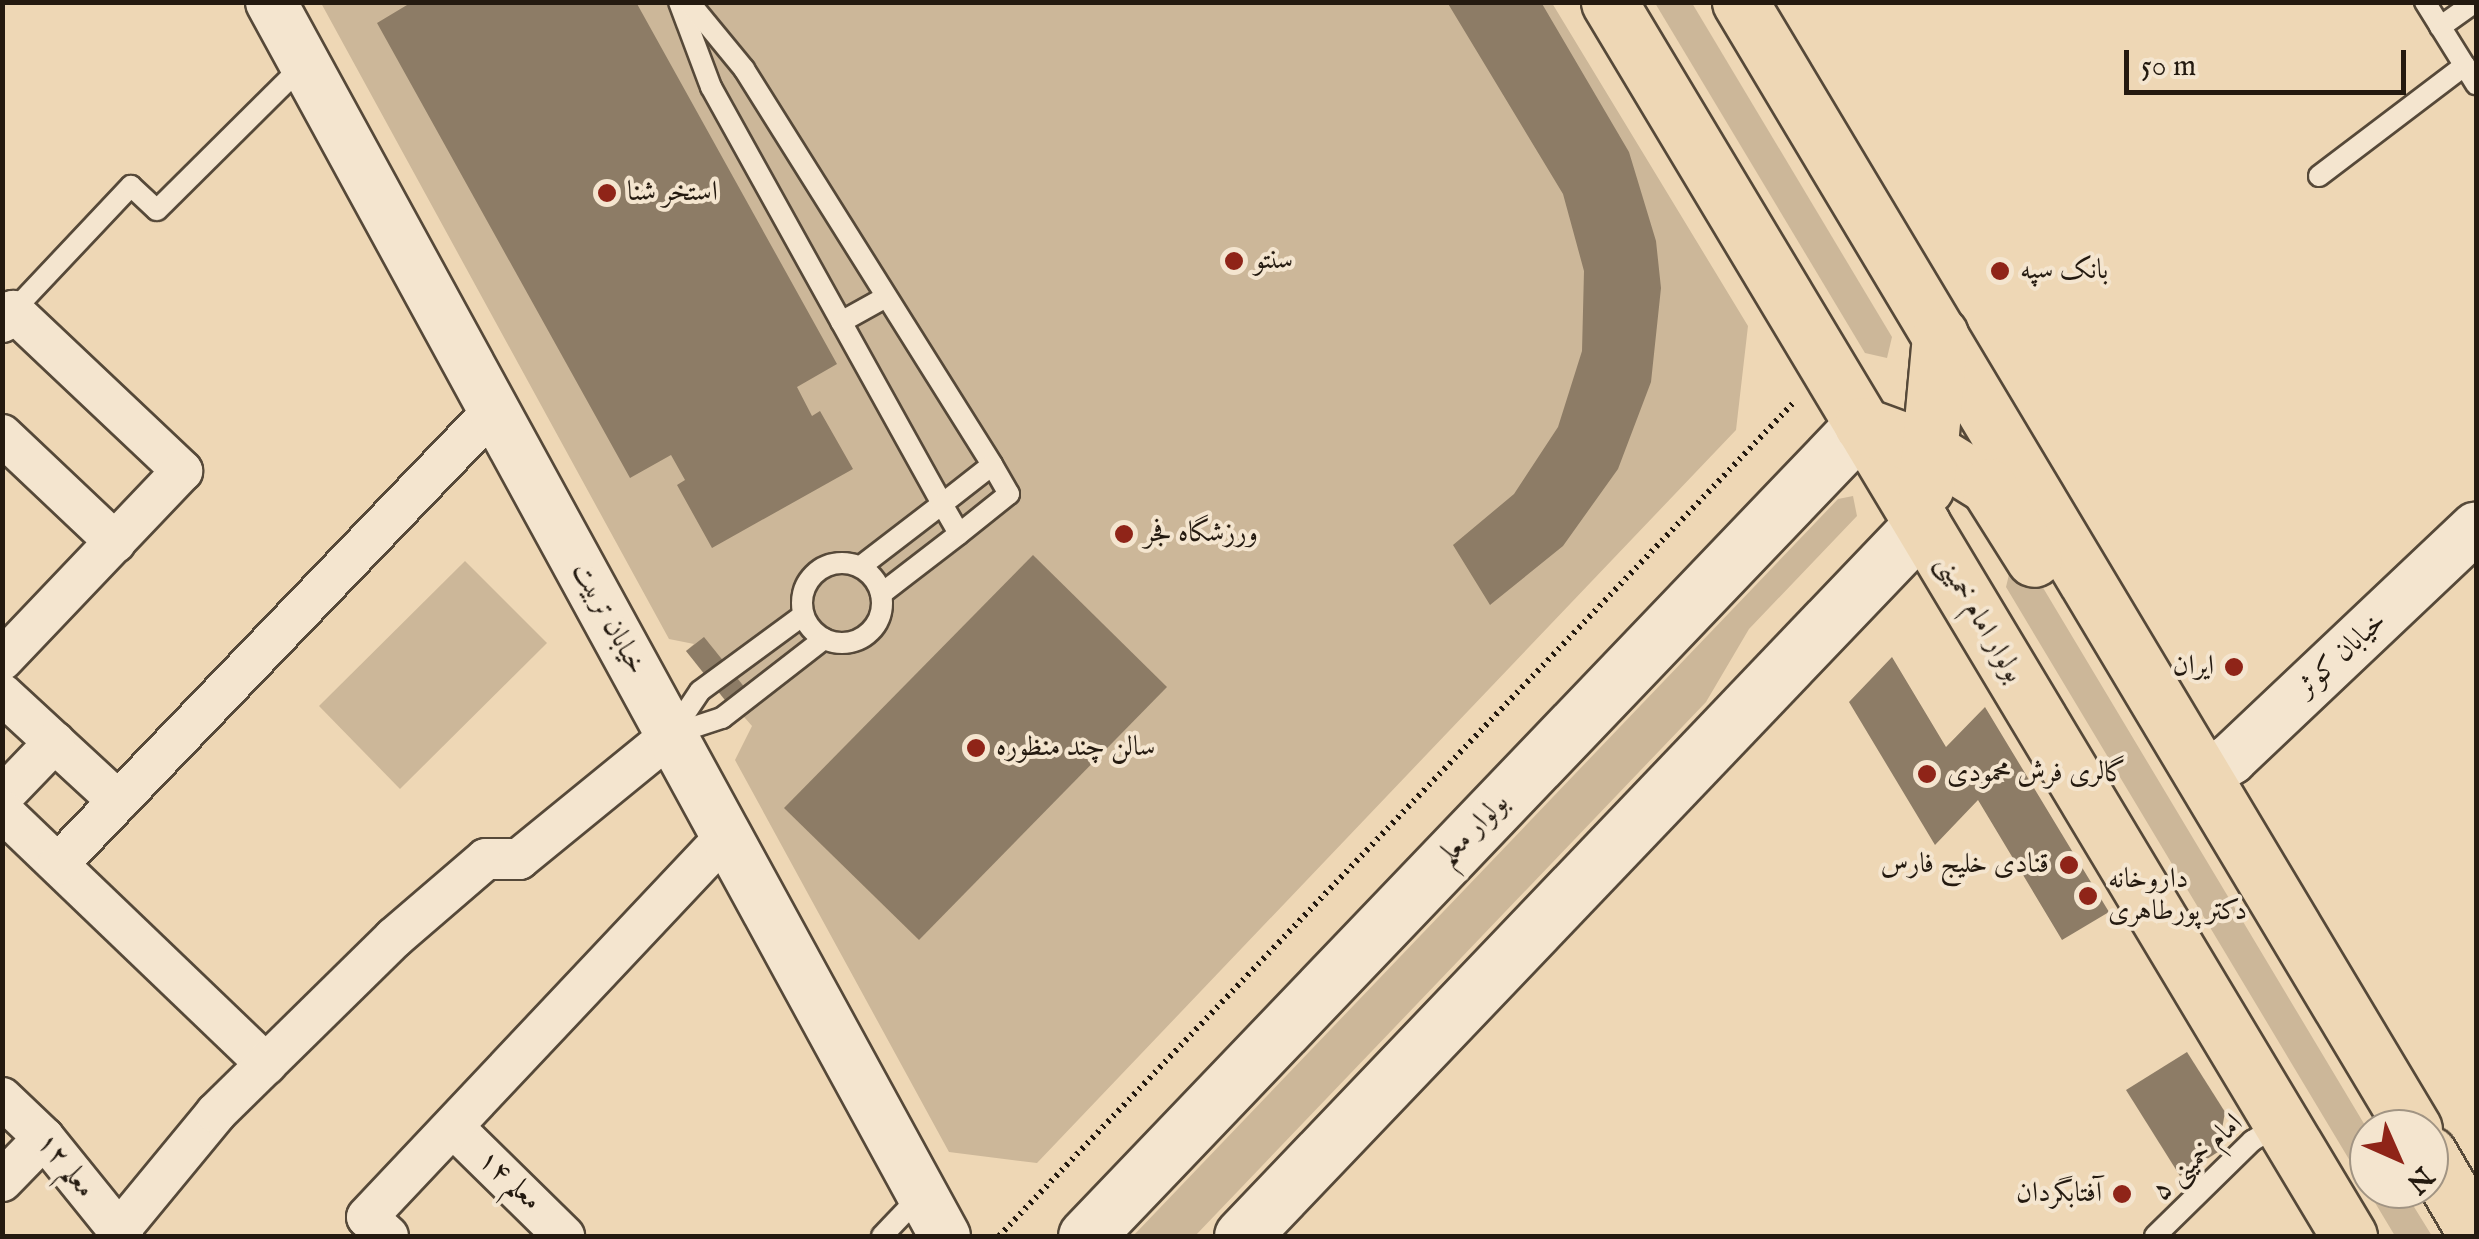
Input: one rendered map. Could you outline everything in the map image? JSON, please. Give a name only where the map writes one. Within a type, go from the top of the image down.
[{"type":"main road","name":"بولوار امام خمینی","points":[[1609,2],[2349,1236]]},
{"type":"main road","points":[[1740,2],[2402,1109]]},
{"type":"main road","points":[[1242,1236],[1922,524],[1940,335]]},
{"type":"main road","points":[[1862,424],[1930,450],[1988,486],[2318,1017],[2376,1066]]},
{"type":"main road","name":"بولوار معلم","points":[[1086,1236],[1862,424]]},
{"type":"main road","points":[[1960,588],[1988,486]]},
{"type":"main road","points":[[2449,1188],[2476,1234]]},
{"type":"street","name":"خیابان تربیت","points":[[271,2],[933,1215]]},
{"type":"street","points":[[2,660],[182,471],[8,316]]},
{"type":"street","points":[[58,864],[494,410]]},
{"type":"street","points":[[2,435],[115,542]]},
{"type":"street","name":"خیابان کوثر","points":[[2202,776],[2231,759],[2476,528]]},
{"type":"street","points":[[2,694],[118,802]]},
{"type":"street","points":[[120,1234],[266,1064],[486,860],[519,858],[671,735]]},
{"type":"street","points":[[2,796],[54,742]]},
{"type":"street","points":[[2,812],[266,1064]]},
{"type":"street","points":[[388,1236],[368,1217],[726,836]]},
{"type":"street","name":"معلم ۱۲","points":[[2,1098],[44,1138],[120,1234]]},
{"type":"street","name":"معلم ۱۴","points":[[453,1127],[551,1231]]},
{"type":"street","points":[[2,1182],[44,1138]]},
{"type":"lane","points":[[679,2],[712,87],[958,534]]},
{"type":"lane","points":[[689,2],[744,69],[1009,494],[881,594],[877,623],[866,634],[838,643],[824,638],[802,616]]},
{"type":"lane","points":[[2425,2],[2476,84]]},
{"type":"lane","points":[[2440,27],[2475,2]]},
{"type":"lane","points":[[8,316],[131,186],[157,210],[304,64]]},
{"type":"lane","points":[[2318,176],[2465,66]]},
{"type":"lane","points":[[842,322],[886,297]]},
{"type":"lane","points":[[671,735],[700,691],[802,616],[807,582],[818,571],[831,564],[860,566],[992,466]]},
{"type":"lane","points":[[860,566],[881,594]]},
{"type":"lane","points":[[671,735],[722,718],[824,638]]},
{"type":"lane","name":"امام خمینی ۵","points":[[2156,1236],[2252,1141],[2281,1124]]},
{"type":"lane","points":[[882,1236],[933,1215]]},
{"type":"path","points":[[999,1236],[1803,392]]},
{"type":"shaded area","name":"ورزشگاه فجر","points":[[321,3],[1552,3],[1748,326],[1736,430],[1037,1163],[949,1152],[735,760],[752,726],[686,651],[694,644],[669,639]]},
{"type":"shaded area","points":[[1655,3],[1692,3],[1892,337],[1887,358],[1865,353]]},
{"type":"shaded area","points":[[1853,496],[1857,516],[1749,629],[1706,702],[1195,1236],[1133,1236],[1838,499]]},
{"type":"shaded area","points":[[465,561],[547,643],[400,789],[319,706]]},
{"type":"shaded area","points":[[2011,566],[2033,571],[2355,1109],[2349,1109],[2349,1159],[2006,587]]},
{"type":"shaded area","points":[[2379,1209],[2415,1209],[2432,1236],[2395,1236]]},
{"type":"building","name":"استخر شنا","points":[[412,2],[636,2],[837,364],[797,387],[812,416],[820,411],[853,469],[712,548],[677,485],[685,480],[671,455],[630,478],[377,23]]},
{"type":"building","points":[[1447,2],[1541,2],[1629,152],[1656,241],[1661,288],[1651,382],[1618,469],[1563,546],[1490,605],[1453,545],[1514,494],[1558,427],[1582,351],[1584,271],[1563,194]]},
{"type":"building","name":"سالن چند منظوره","points":[[1033,555],[1167,687],[919,940],[784,808]]},
{"type":"building","points":[[704,637],[754,699],[736,714],[686,651]]},
{"type":"building","points":[[1892,657],[1946,747],[1985,707],[2109,912],[2062,940],[1978,800],[1935,845],[1849,702]]},
{"type":"building","points":[[2187,1052],[2225,1112],[2218,1152],[2180,1176],[2126,1090]]},
{"type":"place","name":"استخر شنا","points":[[607,193]]},
{"type":"place","name":"سنتو","points":[[1234,261]]},
{"type":"place","name":"بانک سپه","points":[[2000,271]]},
{"type":"place","name":"ورزشگاه فجر","points":[[1124,534]]},
{"type":"place","name":"ایران","points":[[2234,667]]},
{"type":"place","name":"سالن چند منظوره","points":[[976,748]]},
{"type":"place","name":"گالری فرش محمودی","points":[[1927,774]]},
{"type":"place","name":"قنادی خلیج فارس","points":[[2069,865]]},
{"type":"place","name":"داروخانه دکتر پورطاهری","points":[[2088,896]]},
{"type":"place","name":"آفتابگردان","points":[[2122,1194]]}]
